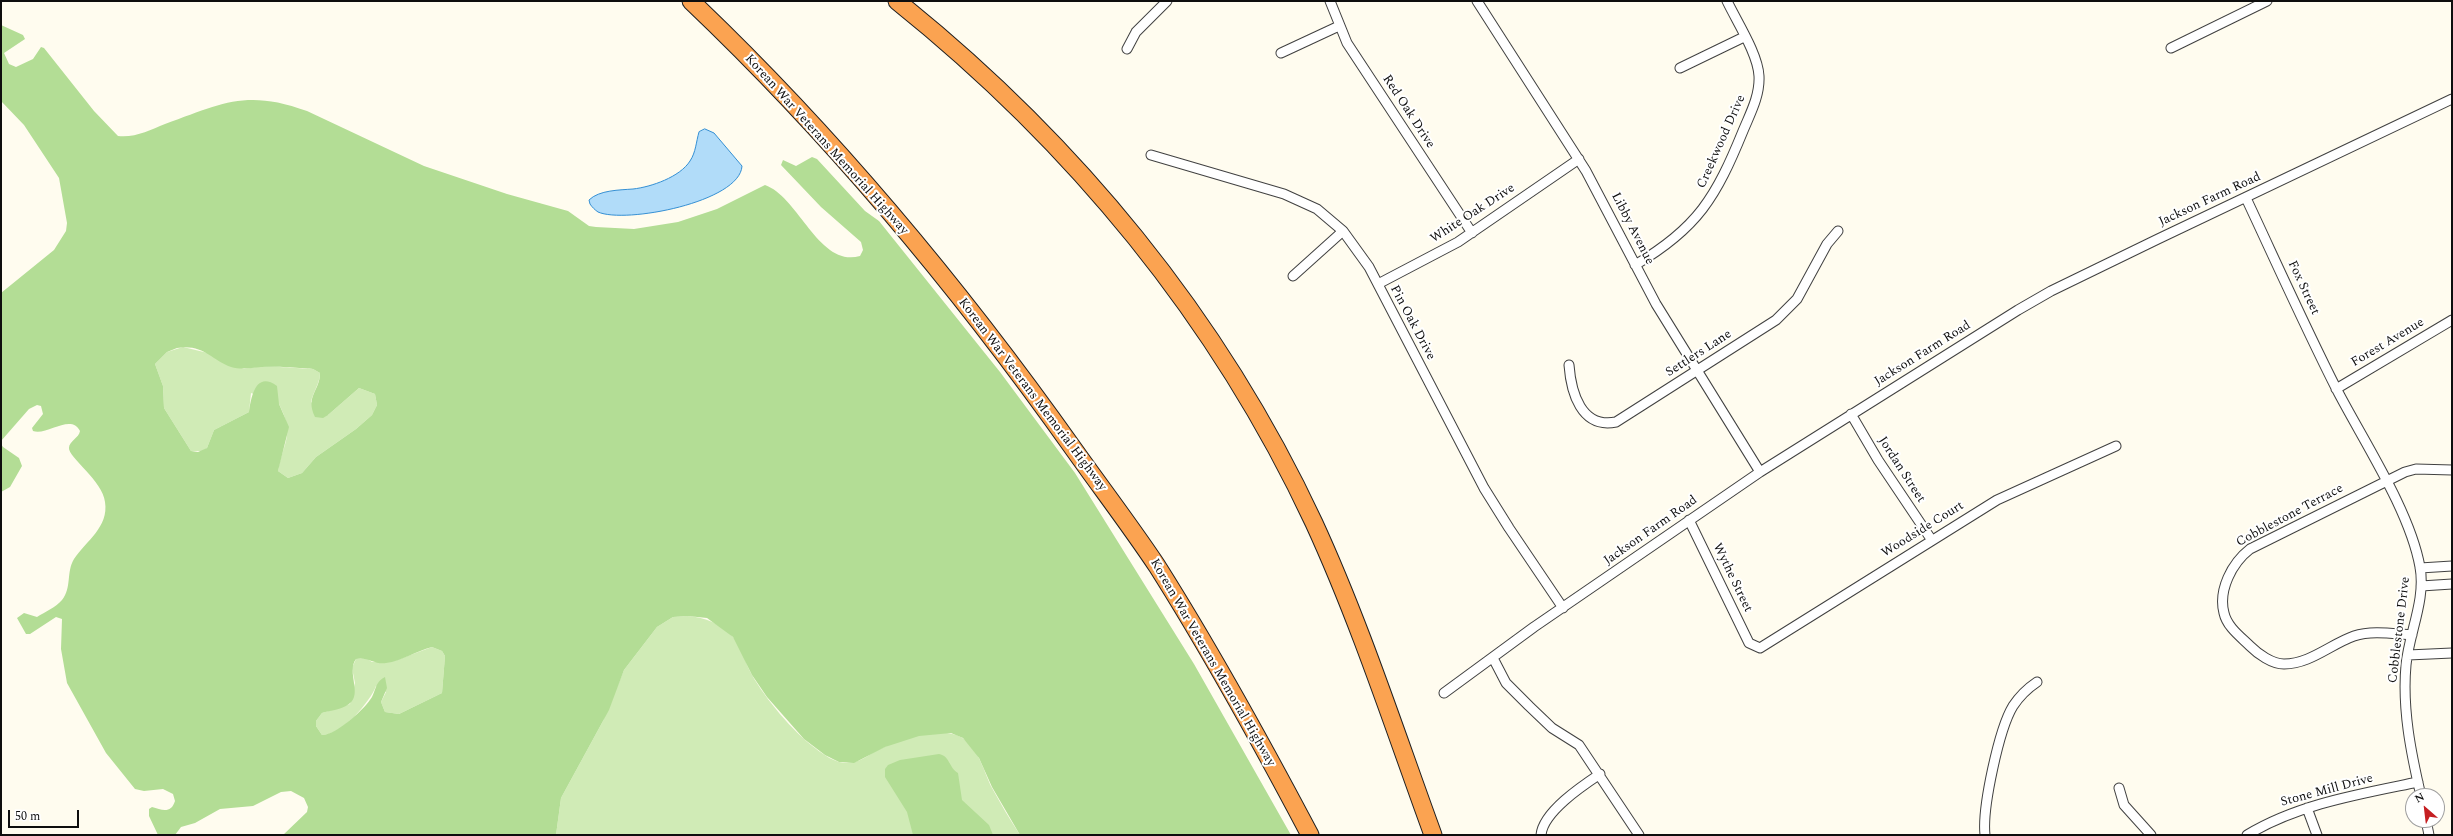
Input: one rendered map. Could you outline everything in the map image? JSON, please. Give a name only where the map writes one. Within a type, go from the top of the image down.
[{"type":"highway","name":"Korean War Veterans Memorial Highway","points":[[691,1],[795,109],[902,226],[986,330],[1036,397],[1157,568],[1259,740],[1310,835]]},
{"type":"highway","points":[[896,1],[976,67],[1079,170],[1160,267],[1234,375],[1292,479],[1323,544],[1358,631],[1433,835]]},
{"type":"street","points":[[1127,50],[1136,32],[1167,1]]},
{"type":"street","name":"Red Oak Drive","points":[[1330,1],[1347,43],[1472,233]]},
{"type":"street","name":"Libby Avenue","points":[[1477,1],[1579,159],[1635,265],[1696,372],[1760,472]]},
{"type":"street","name":"Creekwood Drive","points":[[1635,265],[1671,242],[1687,229],[1704,209],[1719,185],[1758,92],[1758,71],[1727,1]]},
{"type":"street","points":[[2171,48],[2267,1]]},
{"type":"street","points":[[1281,53],[1339,26]]},
{"type":"street","points":[[1680,68],[1744,37]]},
{"type":"street","name":"Jackson Farm Road","points":[[1444,693],[1563,608],[1760,472],[1850,414],[2050,291],[2452,99]]},
{"type":"street","name":"Pin Oak Drive","points":[[1151,154],[1284,194],[1317,209],[1343,231],[1357,248],[1378,284],[1484,488],[1563,608]]},
{"type":"street","name":"White Oak Drive","points":[[1378,284],[1472,233],[1579,159]]},
{"type":"street","name":"Fox Street","points":[[2246,198],[2336,389]]},
{"type":"street","points":[[1293,276],[1343,231]]},
{"type":"street","name":"Settlers Lane","points":[[1569,365],[1570,379],[1577,403],[1589,417],[1603,422],[1616,422],[1776,320],[1788,309],[1801,293],[1827,244],[1838,231]]},
{"type":"street","name":"Forest Avenue","points":[[2336,389],[2452,320]]},
{"type":"street","name":"Cobblestone Drive","points":[[2336,389],[2385,481],[2410,532],[2420,568],[2421,586],[2408,655],[2407,717],[2419,788]]},
{"type":"street","name":"Jordan Street","points":[[1850,414],[1878,460],[1932,539]]},
{"type":"street","name":"Woodside Court","points":[[1752,646],[1756,648],[1764,647],[1932,539],[2018,488],[2116,446]]},
{"type":"street","name":"Cobblestone Terrace","points":[[2412,635],[2369,633],[2354,636],[2303,661],[2283,664],[2257,653],[2237,635],[2224,614],[2223,596],[2227,583],[2239,558],[2250,549],[2385,481],[2416,469],[2452,470]]},
{"type":"street","name":"Wythe Street","points":[[1689,520],[1752,646]]},
{"type":"street","points":[[2420,568],[2452,566]]},
{"type":"street","points":[[2421,586],[2452,584]]},
{"type":"street","points":[[2408,655],[2452,653]]},
{"type":"street","points":[[1493,658],[1506,682],[1552,728],[1579,745],[1600,774],[1639,835]]},
{"type":"street","points":[[1985,835],[1991,783],[2006,722],[2019,699],[2037,682]]},
{"type":"street","points":[[1541,835],[1542,830],[1557,808],[1579,788],[1600,774]]},
{"type":"street","name":"Stone Mill Drive","points":[[2247,835],[2278,818],[2307,808],[2418,782]]},
{"type":"street","points":[[2119,788],[2124,805],[2151,835]]},
{"type":"street","points":[[2307,808],[2317,835]]},
{"type":"green space","points":[[1,25],[23,35],[25,39],[4,53],[9,64],[16,67],[33,59],[41,47],[44,48],[94,111],[118,136],[130,136],[142,133],[203,110],[235,101],[268,101],[286,104],[307,111],[424,166],[507,194],[568,211],[589,226],[634,229],[678,222],[717,209],[765,185],[777,192],[821,242],[833,252],[846,257],[860,256],[863,250],[861,242],[821,207],[781,165],[783,160],[796,166],[812,157],[817,159],[865,211],[879,221],[1000,372],[1075,473],[1194,664],[1291,835],[1020,835],[992,787],[979,758],[963,738],[951,733],[919,736],[885,747],[854,763],[839,762],[825,755],[804,739],[767,697],[752,675],[733,637],[707,618],[688,616],[673,617],[657,627],[624,670],[609,710],[561,798],[556,835],[283,835],[307,812],[308,807],[304,798],[291,791],[281,792],[253,806],[220,809],[195,823],[181,827],[175,835],[158,835],[149,816],[149,809],[152,807],[166,810],[171,808],[175,801],[173,794],[163,789],[144,791],[135,789],[106,753],[67,683],[61,649],[62,619],[56,617],[30,634],[26,634],[17,618],[24,613],[37,617],[60,603],[67,590],[70,569],[74,559],[96,533],[104,519],[105,502],[103,494],[98,486],[70,452],[69,446],[78,436],[80,431],[76,426],[65,424],[45,431],[33,431],[32,428],[43,414],[41,406],[37,405],[29,409],[1,441],[1,293],[54,250],[66,231],[67,223],[59,178],[24,125],[1,101]],"holes":[[[186,347],[201,350],[224,364],[235,368],[271,367],[313,369],[320,373],[318,385],[312,399],[312,410],[315,417],[323,418],[328,415],[359,388],[375,394],[377,405],[372,415],[356,429],[316,457],[302,473],[288,478],[278,471],[289,427],[279,404],[277,386],[270,382],[264,381],[259,384],[253,394],[249,412],[214,430],[207,448],[198,452],[191,451],[164,408],[163,386],[155,364],[167,352],[177,348]],[[432,647],[442,651],[445,656],[442,693],[399,714],[385,712],[381,702],[387,688],[385,677],[378,683],[372,697],[357,715],[342,727],[328,734],[322,735],[316,726],[316,721],[322,713],[343,708],[353,700],[355,695],[353,664],[356,659],[360,658],[378,663],[386,663]]]},
{"type":"green space","points":[[183,347],[208,353],[244,369],[263,366],[313,369],[320,373],[311,402],[328,415],[359,388],[375,394],[377,405],[372,415],[356,429],[316,457],[302,473],[288,478],[278,471],[287,438],[284,415],[279,404],[251,393],[249,412],[214,430],[207,448],[203,451],[191,451],[164,408],[163,386],[155,364],[167,352]]},
{"type":"green space","points":[[1,444],[19,458],[22,466],[10,487],[1,492]]},
{"type":"green space","points":[[688,616],[701,618],[712,622],[728,632],[739,645],[758,684],[780,714],[807,741],[834,760],[843,763],[856,762],[899,741],[910,737],[934,733],[955,735],[964,739],[974,749],[992,788],[1020,835],[556,835],[561,798],[603,721],[624,670],[657,627],[673,617]]},
{"type":"green space","points":[[432,647],[442,651],[445,656],[442,693],[399,714],[385,712],[381,702],[386,692],[376,686],[368,701],[354,717],[338,730],[330,734],[322,735],[316,726],[316,721],[322,713],[350,704],[355,683],[352,668],[356,659],[366,658],[372,662],[394,661]]},
{"type":"green space","points":[[939,754],[945,757],[958,773],[962,800],[989,825],[993,835],[913,835],[907,812],[885,777],[885,769],[888,765],[900,760]]},
{"type":"water","points":[[705,129],[714,133],[742,166],[736,179],[722,190],[703,200],[679,207],[632,215],[612,215],[598,212],[590,204],[589,200],[598,194],[648,186],[679,172],[692,158],[699,132]]}]
